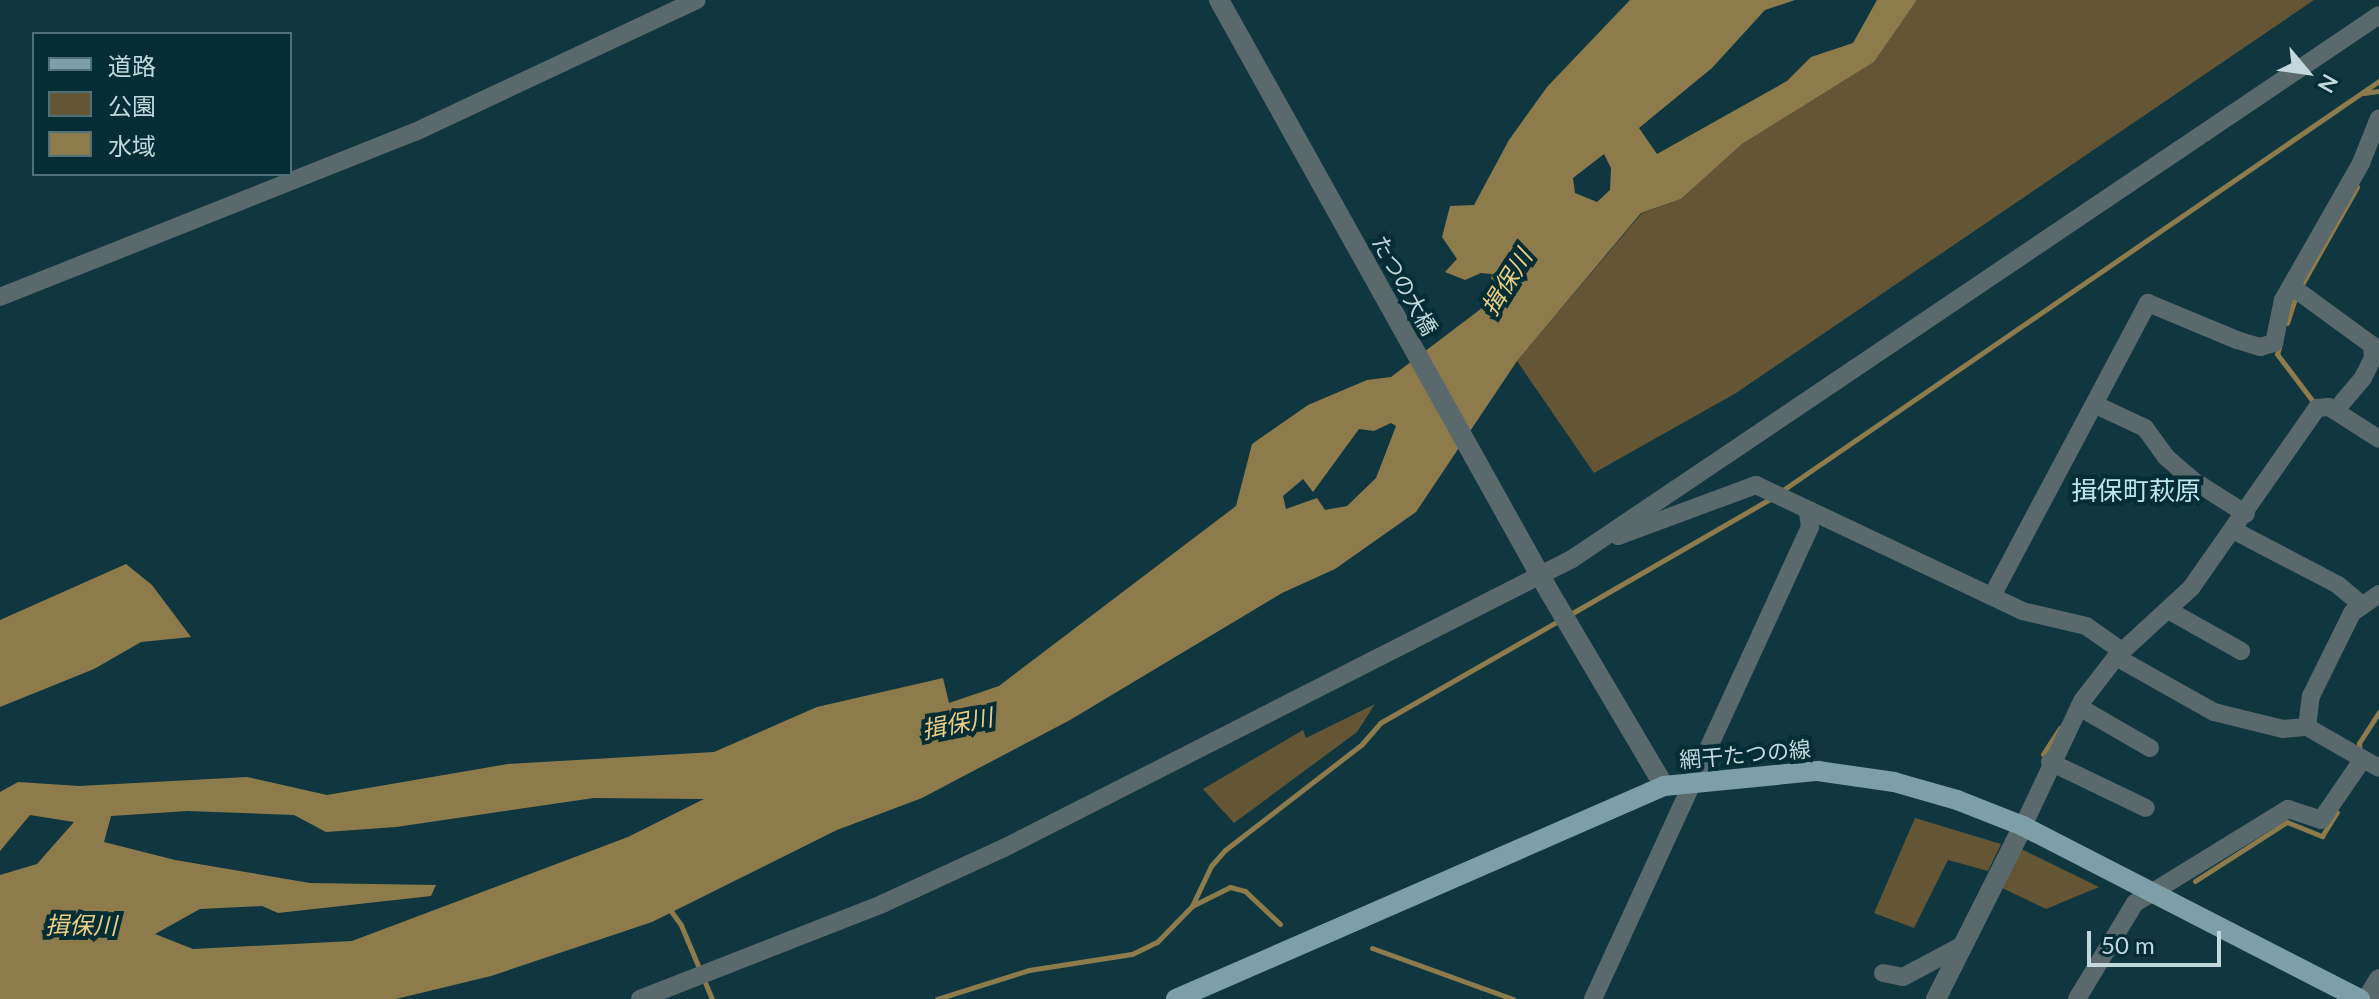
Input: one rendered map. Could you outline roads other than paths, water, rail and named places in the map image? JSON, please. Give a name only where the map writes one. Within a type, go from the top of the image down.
[{"type":"main road","name":"網干たつの線","points":[[1176,999],[1664,786],[1818,771],[1894,782],[2023,826],[2360,999]]},
{"type":"street","points":[[0,297],[415,132],[697,0]]},
{"type":"street","name":"たつの大橋","points":[[1219,0],[1550,593],[1664,786]]},
{"type":"street","points":[[1601,543],[1666,493],[1932,321],[2379,15]]},
{"type":"street","points":[[1992,596],[2148,303],[2260,347],[2274,343],[2291,286],[2361,163],[2379,118]]},
{"type":"street","points":[[2291,286],[2372,345],[2376,360],[2335,411]]},
{"type":"street","points":[[2096,405],[2145,428],[2183,472],[2246,514]]},
{"type":"street","points":[[1936,999],[2079,707],[2119,654],[2168,610],[2246,514],[2317,408],[2335,411],[2379,439]]},
{"type":"street","points":[[640,999],[882,904],[1004,848],[1601,543],[1756,485],[2022,611],[2086,626],[2119,654],[2214,712],[2283,729],[2307,727],[2371,763],[2321,820],[2288,809],[2135,903],[2077,999]]},
{"type":"street","points":[[1593,999],[1695,783],[1810,527],[1808,512]]},
{"type":"street","points":[[2233,530],[2338,585],[2362,605]]},
{"type":"street","points":[[2307,727],[2311,696],[2352,613],[2379,594]]},
{"type":"street","points":[[2168,610],[2241,651]]},
{"type":"street","points":[[2079,707],[2150,748]]},
{"type":"street","points":[[2050,762],[2146,808]]},
{"type":"street","points":[[1883,973],[1903,977],[1963,945]]},
{"type":"street","points":[[2367,999],[2379,979]]},
{"type":"water","name":"揖保川","points":[[1630,0],[1795,0],[1765,10],[1712,68],[1639,128],[1657,154],[1787,81],[1811,57],[1853,43],[1877,0],[1917,0],[1874,62],[1742,144],[1681,199],[1641,213],[1517,361],[1416,512],[1335,569],[1282,593],[1070,720],[922,798],[837,830],[652,922],[491,976],[396,999],[0,999],[0,875],[37,864],[74,822],[30,815],[0,851],[0,792],[18,782],[79,786],[247,777],[327,795],[508,764],[714,752],[817,707],[943,678],[949,703],[999,686],[1236,506],[1252,444],[1308,405],[1367,380],[1391,377],[1486,305],[1492,274],[1481,273],[1465,280],[1445,272],[1457,259],[1442,237],[1450,206],[1474,205],[1509,140],[1547,87]],"holes":[[[1604,154],[1611,168],[1610,190],[1597,202],[1575,193],[1573,178]],[[1391,423],[1396,426],[1376,478],[1347,506],[1325,510],[1317,498],[1286,509],[1283,496],[1303,479],[1313,492],[1359,429],[1374,431]],[[594,798],[704,799],[628,837],[352,941],[193,949],[155,934],[200,909],[262,906],[278,913],[431,896],[436,885],[310,883],[175,860],[104,842],[111,816],[188,811],[294,815],[326,832],[396,827]]]},
{"type":"water","points":[[126,564],[152,585],[191,637],[141,642],[94,669],[0,707],[0,620]]},
{"type":"waterway","points":[[1780,492],[2379,81]]},
{"type":"waterway","points":[[2364,93],[2379,91]]},
{"type":"waterway","points":[[2301,286],[2357,187]]},
{"type":"waterway","points":[[2287,323],[2296,295]]},
{"type":"waterway","points":[[2279,348],[2277,354],[2315,404]]},
{"type":"waterway","points":[[1569,615],[1772,498]]},
{"type":"waterway","points":[[1192,906],[1211,866],[1225,850],[1362,744],[1380,723],[1560,620]]},
{"type":"waterway","points":[[2360,753],[2359,743],[2379,712]]},
{"type":"waterway","points":[[2043,754],[2060,728]]},
{"type":"waterway","points":[[2195,881],[2287,822],[2322,836],[2337,812]]},
{"type":"waterway","points":[[937,999],[1029,970],[1132,954],[1157,942],[1192,906],[1230,887],[1245,891],[1280,924]]},
{"type":"waterway","points":[[668,907],[681,925],[712,999]]},
{"type":"waterway","points":[[1372,948],[1513,999]]},
{"type":"district","name":"揖保町萩原","points":[[2136,491]]}]
